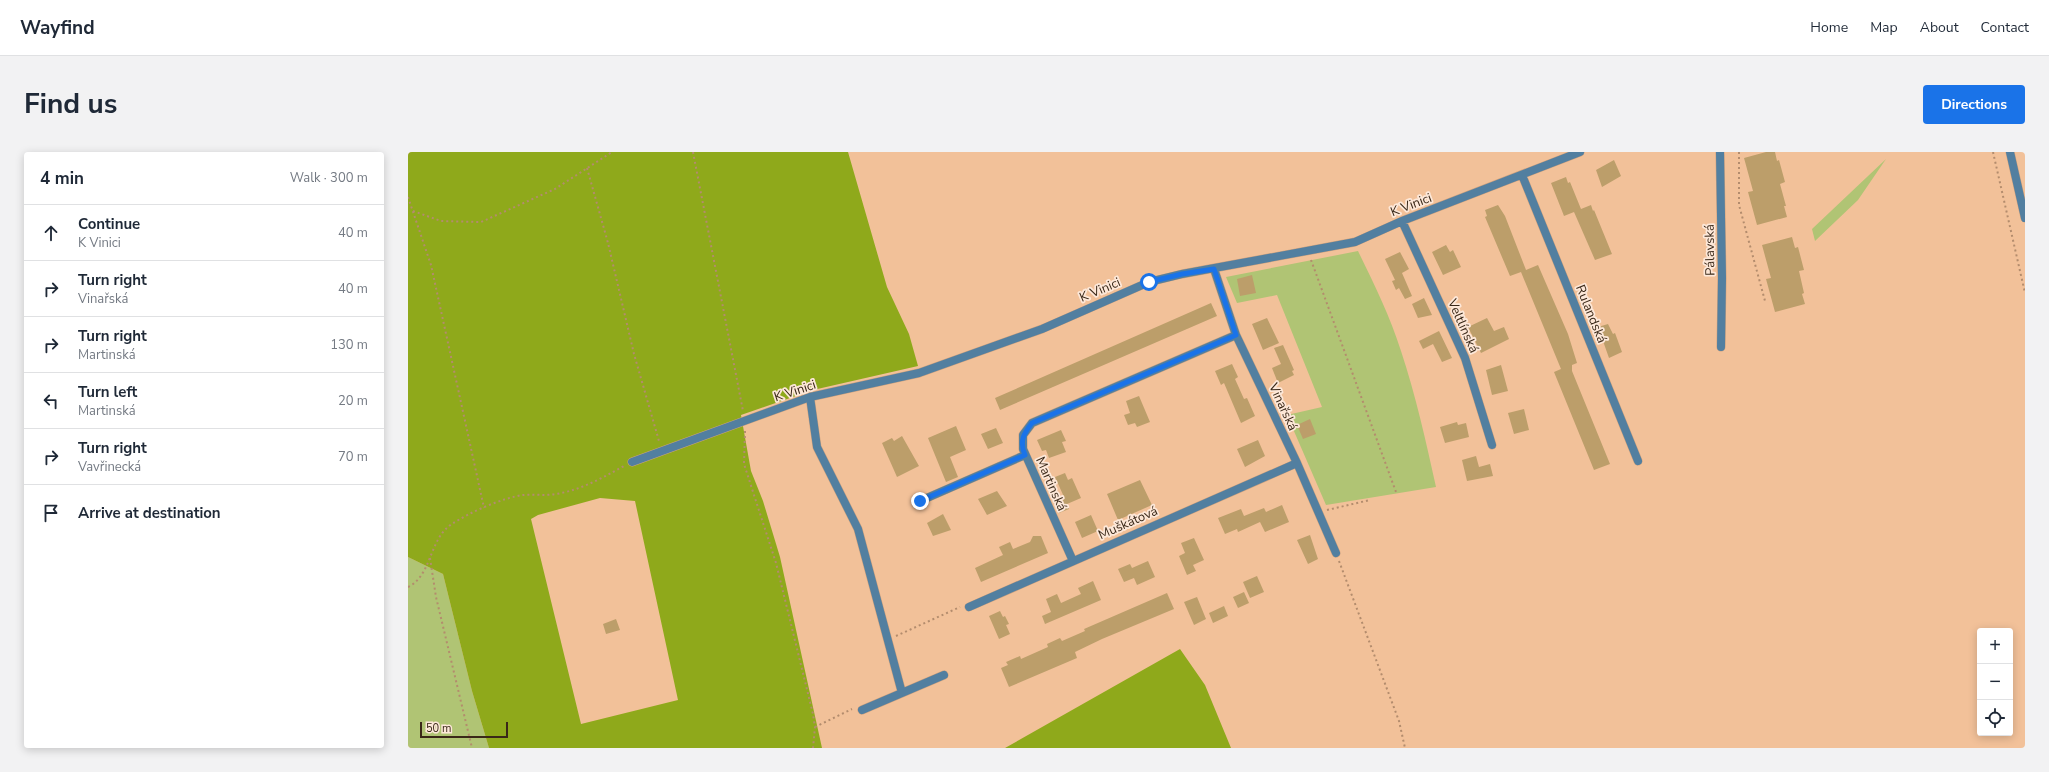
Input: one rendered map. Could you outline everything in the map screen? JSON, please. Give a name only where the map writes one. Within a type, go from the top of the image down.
[{"type":"street","name":"K Vinici","points":[[632,462],[810,397],[919,373],[1042,329],[1149,282],[1182,274],[1308,252],[1354,242],[1402,221],[1580,152]]},
{"type":"street","name":"Pálavská","points":[[1720,152],[1722,278],[1721,347]]},
{"type":"street","points":[[2010,152],[2025,218]]},
{"type":"street","name":"Rulandská","points":[[1522,175],[1638,461]]},
{"type":"street","name":"Veltlínská","points":[[1402,221],[1465,358],[1492,445]]},
{"type":"street","name":"Vinařská","points":[[1214,269],[1236,335],[1297,463],[1336,553]]},
{"type":"street","name":"Martinská","points":[[1073,561],[1023,450],[1023,435],[1032,423],[1236,335]]},
{"type":"street","points":[[810,397],[817,446],[858,529],[902,693]]},
{"type":"street","points":[[920,501],[1025,455]]},
{"type":"street","name":"Muškátová","points":[[968,605],[1073,561],[1297,463]]},
{"type":"street","points":[[862,710],[944,675]]},
{"type":"path","points":[[412,210],[441,221],[480,222],[556,188],[612,152]]},
{"type":"path","points":[[693,152],[745,421],[744,464],[776,563],[815,727],[813,748]]},
{"type":"path","points":[[1739,152],[1739,205],[1765,301]]},
{"type":"path","points":[[1993,152],[2025,293]]},
{"type":"path","points":[[587,168],[608,243],[634,354],[662,451]]},
{"type":"path","points":[[408,197],[431,265],[484,508]]},
{"type":"path","points":[[1308,252],[1396,492]]},
{"type":"path","points":[[408,587],[417,583],[442,532],[451,524],[484,508],[522,495],[556,494],[589,485],[632,462]]},
{"type":"path","points":[[1318,512],[1370,500]]},
{"type":"path","points":[[1336,553],[1399,721],[1405,748]]},
{"type":"path","points":[[430,557],[436,597],[472,748]]},
{"type":"path","points":[[888,639],[968,605]]},
{"type":"path","points":[[815,727],[860,706],[862,710]]},
{"type":"green space","points":[[408,152],[848,152],[887,287],[909,334],[918,366],[813,390],[741,415],[751,471],[763,501],[780,557],[822,748],[489,748],[472,691],[443,574],[408,557]],"holes":[[[600,498],[635,501],[678,700],[581,724],[531,519],[538,515]]]},
{"type":"green space","points":[[1886,159],[1858,200],[1815,241],[1812,229]]},
{"type":"green space","points":[[1358,251],[1376,288],[1397,338],[1416,402],[1436,487],[1326,505],[1287,415],[1322,407],[1277,295],[1237,303],[1226,277]]},
{"type":"green space","points":[[408,557],[443,574],[472,691],[489,748],[408,748]]},
{"type":"green space","points":[[1180,649],[1205,685],[1231,748],[1005,748]]},
{"type":"building","points":[[1766,152],[1775,152],[1777,161],[1779,160],[1785,182],[1780,184],[1786,206],[1784,206],[1787,217],[1757,225],[1748,192],[1753,191],[1744,158]]},
{"type":"building","points":[[1614,160],[1621,176],[1602,187],[1596,170]]},
{"type":"building","points":[[1566,177],[1568,183],[1570,182],[1581,209],[1591,205],[1593,211],[1594,210],[1612,254],[1595,260],[1574,212],[1564,216],[1551,183]]},
{"type":"building","points":[[1498,205],[1505,216],[1526,270],[1538,265],[1568,334],[1577,363],[1572,365],[1572,371],[1610,464],[1594,470],[1554,372],[1561,369],[1521,272],[1510,276],[1485,217],[1487,216],[1485,210]]},
{"type":"building","points":[[1792,237],[1795,248],[1798,247],[1804,270],[1799,271],[1805,304],[1775,312],[1766,279],[1771,278],[1762,245]]},
{"type":"building","points":[[1446,245],[1450,252],[1453,250],[1461,267],[1443,275],[1432,252]]},
{"type":"building","points":[[1400,252],[1409,269],[1402,273],[1412,296],[1405,299],[1399,288],[1396,290],[1392,281],[1395,280],[1385,259]]},
{"type":"building","points":[[1252,275],[1256,293],[1240,296],[1237,279]]},
{"type":"building","points":[[1424,298],[1432,315],[1418,318],[1412,304]]},
{"type":"building","points":[[1211,303],[1217,316],[1000,410],[995,398]]},
{"type":"building","points":[[1267,318],[1279,343],[1263,350],[1252,324]]},
{"type":"building","points":[[1487,318],[1494,331],[1504,327],[1509,339],[1481,353],[1468,327]]},
{"type":"building","points":[[1608,324],[1613,334],[1615,333],[1622,352],[1609,358],[1598,327]]},
{"type":"building","points":[[1439,331],[1452,358],[1442,362],[1433,344],[1423,349],[1419,341]]},
{"type":"building","points":[[1283,345],[1294,370],[1292,371],[1294,375],[1278,383],[1272,368],[1281,364],[1274,348]]},
{"type":"building","points":[[1232,364],[1238,377],[1235,379],[1244,399],[1247,398],[1255,416],[1241,423],[1224,383],[1221,385],[1215,371]]},
{"type":"building","points":[[1501,365],[1508,391],[1492,395],[1486,370]]},
{"type":"building","points":[[1139,396],[1150,422],[1137,427],[1135,423],[1128,425],[1124,415],[1130,413],[1126,401]]},
{"type":"building","points":[[1524,409],[1529,430],[1514,434],[1508,413]]},
{"type":"building","points":[[1310,419],[1316,434],[1303,439],[1297,425]]},
{"type":"building","points":[[1457,422],[1458,425],[1466,423],[1469,437],[1445,443],[1440,427]]},
{"type":"building","points":[[956,426],[966,450],[950,457],[958,477],[946,482],[928,438]]},
{"type":"building","points":[[996,428],[1003,443],[988,449],[981,434]]},
{"type":"building","points":[[1061,430],[1066,441],[1062,442],[1066,452],[1049,458],[1046,450],[1042,451],[1037,440]]},
{"type":"building","points":[[902,436],[919,466],[897,477],[882,443],[892,438],[894,441]]},
{"type":"building","points":[[1258,440],[1265,456],[1245,467],[1237,449]]},
{"type":"building","points":[[1476,456],[1479,467],[1490,464],[1493,476],[1467,481],[1462,460]]},
{"type":"building","points":[[1065,473],[1068,480],[1072,478],[1081,498],[1067,504],[1069,509],[1059,513],[1054,502],[1064,497],[1055,477]]},
{"type":"building","points":[[1140,480],[1152,505],[1118,520],[1107,494]]},
{"type":"building","points":[[997,491],[1007,506],[987,515],[978,499]]},
{"type":"building","points":[[1282,505],[1289,522],[1265,532],[1260,522],[1238,532],[1237,529],[1225,534],[1218,518],[1241,509],[1244,516],[1264,508],[1266,512]]},
{"type":"building","points":[[943,514],[951,530],[933,536],[927,523]]},
{"type":"building","points":[[1091,515],[1098,531],[1082,538],[1075,522]]},
{"type":"building","points":[[1310,535],[1318,559],[1308,564],[1297,540]]},
{"type":"building","points":[[1033,536],[1041,536],[1048,553],[981,582],[975,568],[1003,555],[999,547],[1010,542],[1013,549],[1030,542]]},
{"type":"building","points":[[1194,538],[1204,560],[1193,565],[1196,571],[1187,575],[1179,556],[1185,553],[1181,543]]},
{"type":"building","points":[[1148,561],[1155,577],[1137,585],[1134,578],[1124,582],[1118,569],[1130,564],[1132,568]]},
{"type":"building","points":[[1257,576],[1264,592],[1250,598],[1243,582]]},
{"type":"building","points":[[1093,581],[1101,600],[1045,624],[1042,616],[1051,612],[1046,599],[1057,594],[1061,603],[1081,594],[1078,588]]},
{"type":"building","points":[[1244,592],[1249,603],[1238,608],[1233,597]]},
{"type":"building","points":[[1167,593],[1174,609],[1102,639],[1075,652],[1077,658],[1009,687],[1001,668],[1008,665],[1006,662],[1020,656],[1021,659],[1048,647],[1047,644],[1060,638],[1062,641],[1085,631],[1084,629]]},
{"type":"building","points":[[1197,597],[1206,619],[1194,625],[1184,602]]},
{"type":"building","points":[[1224,606],[1228,616],[1213,623],[1209,613]]},
{"type":"building","points":[[1000,611],[1003,617],[1005,616],[1009,624],[1006,625],[1010,634],[999,639],[989,616]]},
{"type":"building","points":[[616,619],[620,630],[606,634],[603,624]]},
{"type":"route","points":[[920,501],[1025,455],[1023,450],[1023,435],[1032,423],[1236,335],[1219,290],[1214,269],[1182,274],[1149,282]]}]
